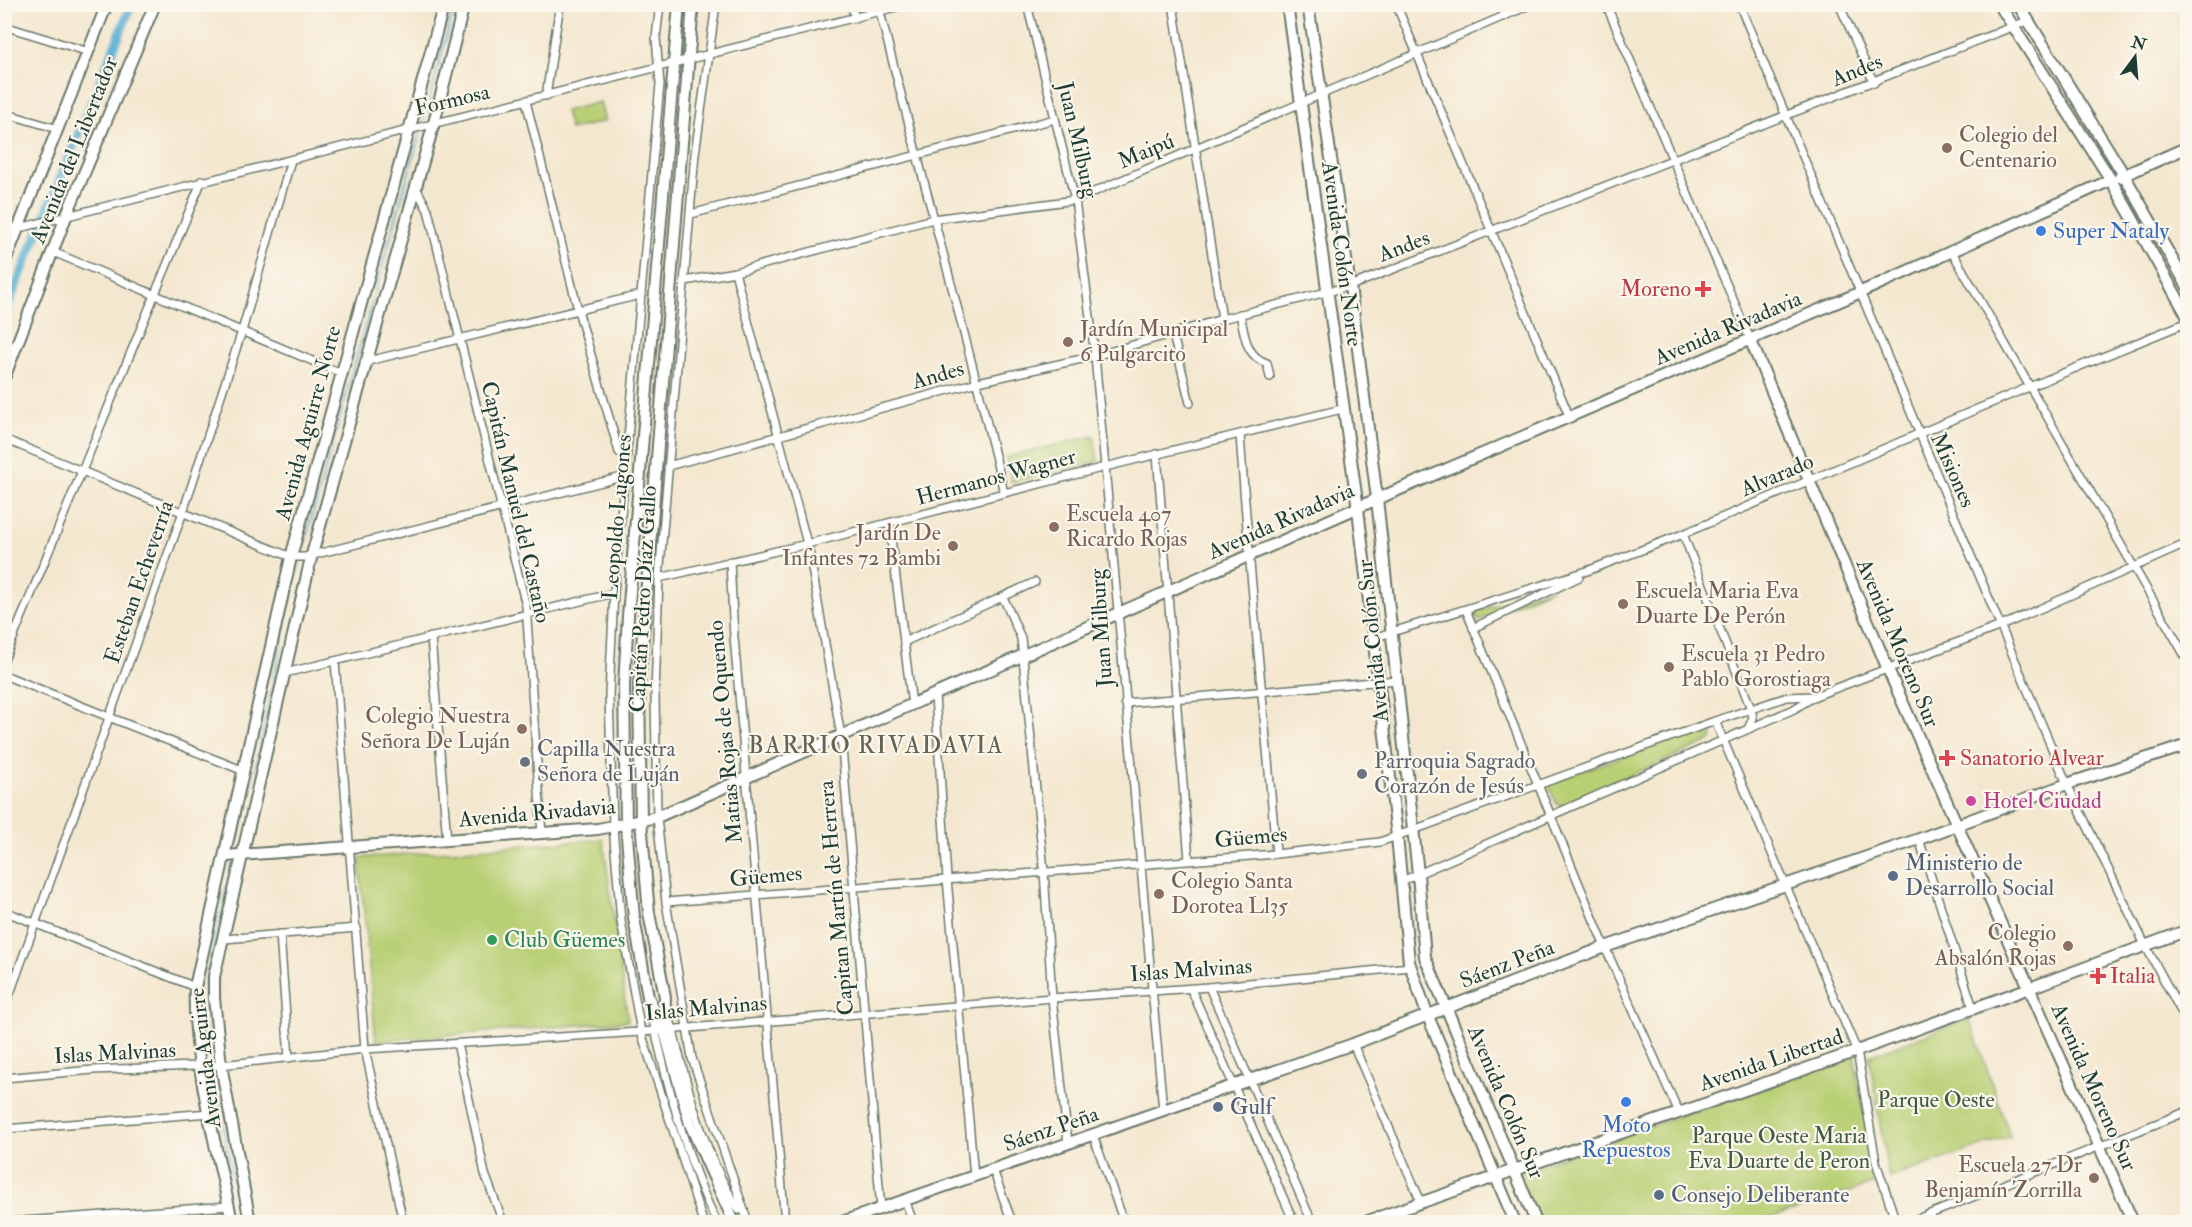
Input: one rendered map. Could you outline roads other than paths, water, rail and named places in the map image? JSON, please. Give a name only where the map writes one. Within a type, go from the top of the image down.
[{"type":"main road","name":"Avenida del Libertador","points":[[4,264],[107,4]]},
{"type":"main road","name":"Avenida del Libertador","points":[[4,378],[67,214],[155,4]]},
{"type":"main road","name":"Avenida Aguirre Norte","points":[[236,855],[244,771],[294,557],[341,373],[413,128],[444,4]]},
{"type":"main road","name":"Avenida Aguirre Norte","points":[[236,855],[285,673],[308,558],[415,186],[464,4]]},
{"type":"main road","name":"Leopoldo Lugones","points":[[679,4],[672,65],[628,616],[624,684],[626,825],[634,918],[648,997],[664,1029],[690,1124],[731,1218]]},
{"type":"main road","name":"Leopoldo Lugones","points":[[664,1029],[665,997],[650,913],[641,821],[639,685],[643,611],[693,4]]},
{"type":"main road","name":"Avenida Colón Norte","points":[[1287,4],[1342,409],[1358,509]]},
{"type":"main road","name":"Avenida Colón Norte","points":[[1308,4],[1350,286],[1377,499]]},
{"type":"main road","points":[[2020,5],[2027,21],[2124,175],[2187,287]]},
{"type":"main road","points":[[2001,8],[2111,180],[2187,317]]},
{"type":"main road","name":"Avenida Rivadavia","points":[[236,855],[542,834],[613,827],[657,817],[1119,615],[1377,499],[1861,292],[2187,147]]},
{"type":"main road","name":"Avenida Moreno Sur","points":[[1750,339],[1887,667],[2133,1222]]},
{"type":"main road","name":"Avenida Colón Sur","points":[[1377,499],[1393,633],[1425,957],[1536,1222]]},
{"type":"main road","name":"Avenida Colón Sur","points":[[1358,509],[1397,836],[1410,967],[1427,1014],[1515,1222]]},
{"type":"main road","name":"Sáenz Peña","points":[[842,1222],[1353,1044],[1605,947],[1919,839],[2067,784],[2187,745]]},
{"type":"main road","name":"Avenida Aguirre","points":[[236,855],[224,939],[213,990],[219,1066],[250,1222]]},
{"type":"main road","name":"Avenida Aguirre","points":[[232,1222],[210,1113],[195,987],[236,855]]},
{"type":"main road","name":"Avenida Libertad","points":[[1365,1222],[1857,1051],[2187,930]]},
{"type":"street","points":[[546,96],[560,4]]},
{"type":"street","name":"Capitán Pedro Díaz Gallo","points":[[660,4],[656,38],[660,69],[614,593],[609,694],[613,827],[621,921],[641,1032],[703,1222]]},
{"type":"street","name":"Capitán Pedro Díaz Gallo","points":[[716,4],[695,154],[659,578],[655,694],[657,817],[666,902],[696,1068],[748,1222]]},
{"type":"street","points":[[851,4],[855,18]]},
{"type":"street","name":"Formosa","points":[[4,232],[202,180],[660,69],[908,4]]},
{"type":"street","name":"Juan Milburg","points":[[1028,4],[1075,200],[1095,356],[1139,864],[1163,1110]]},
{"type":"street","points":[[1173,4],[1222,319]]},
{"type":"street","points":[[1396,4],[1570,418]]},
{"type":"street","points":[[1500,4],[1505,16]]},
{"type":"street","name":"Maipú","points":[[684,281],[735,272],[933,219],[1075,200],[1532,4]]},
{"type":"street","points":[[1606,4],[1750,339]]},
{"type":"street","name":"Misiones","points":[[1739,4],[1861,292],[1918,435],[2067,784],[2145,945],[2187,1024]]},
{"type":"street","points":[[1839,4],[1874,83]]},
{"type":"street","points":[[2001,8],[2020,5]]},
{"type":"street","points":[[880,12],[916,156],[978,382],[1004,493]]},
{"type":"street","name":"Andes","points":[[668,466],[779,438],[978,382],[1095,356],[1222,319],[1350,286],[1786,118],[2027,21]]},
{"type":"street","points":[[4,26],[89,52]]},
{"type":"street","points":[[526,101],[578,310],[619,452],[627,458]]},
{"type":"street","points":[[4,113],[58,129]]},
{"type":"street","points":[[691,214],[1055,119]]},
{"type":"street","name":"Esteban Echeverría","points":[[4,1010],[183,512],[242,331],[291,160]]},
{"type":"street","points":[[4,660],[202,180]]},
{"type":"street","name":"Capitán Manuel del Castaño","points":[[415,186],[428,210],[527,614],[542,834]]},
{"type":"street","points":[[1951,250],[2187,661]]},
{"type":"street","points":[[53,252],[341,373]]},
{"type":"street","name":"Capitan Martín de Herrera","points":[[735,272],[807,544],[841,736],[881,1209]]},
{"type":"street","points":[[364,362],[640,295]]},
{"type":"street","points":[[1240,315],[1248,349],[1252,356],[1267,363],[1270,377]]},
{"type":"street","name":"Alvarado","points":[[1373,638],[1587,571],[1683,534],[2187,322]]},
{"type":"street","points":[[1173,335],[1190,403]]},
{"type":"street","name":"Hermanos Wagner","points":[[659,578],[807,544],[1156,454],[1342,409]]},
{"type":"street","points":[[1240,434],[1248,558],[1263,692],[1276,854]]},
{"type":"street","points":[[4,439],[294,557],[308,558],[626,476]]},
{"type":"street","points":[[1156,454],[1189,860]]},
{"type":"street","points":[[889,523],[912,705]]},
{"type":"street","points":[[1683,534],[1751,709],[1753,718],[1748,729]]},
{"type":"street","name":"Güemes","points":[[1402,881],[1794,709],[1815,696],[2001,626],[2187,543]]},
{"type":"street","name":"Matias Rojas de Oquendo","points":[[730,561],[734,637],[785,1222]]},
{"type":"street","points":[[1473,628],[1587,571]]},
{"type":"street","points":[[904,642],[1035,582]]},
{"type":"street","points":[[285,673],[614,593]]},
{"type":"street","points":[[1004,597],[1022,638],[1044,871],[1052,998],[1068,1143]]},
{"type":"street","points":[[1466,610],[1605,947],[1680,1113]]},
{"type":"street","points":[[431,638],[447,841]]},
{"type":"street","points":[[335,661],[365,1049],[403,1222]]},
{"type":"street","points":[[4,675],[244,771]]},
{"type":"street","points":[[1125,704],[1396,680]]},
{"type":"street","points":[[935,695],[947,879],[974,1176]]},
{"type":"street","name":"Güemes","points":[[666,902],[1276,854],[1380,842],[1538,783],[1715,721],[1787,697],[1815,696]]},
{"type":"street","points":[[1715,721],[1857,1051],[1874,1155],[1896,1222]]},
{"type":"street","points":[[1919,839],[1973,1008]]},
{"type":"street","points":[[4,911],[195,987]]},
{"type":"street","points":[[224,939],[357,928]]},
{"type":"street","points":[[280,934],[289,1058]]},
{"type":"street","name":"Islas Malvinas","points":[[4,1078],[93,1070],[219,1066],[365,1049],[641,1032],[864,1012],[1209,987],[1410,967]]},
{"type":"street","points":[[1209,987],[1312,1222]]},
{"type":"street","points":[[1191,988],[1294,1222]]},
{"type":"street","points":[[664,1029],[687,1143],[717,1222]]},
{"type":"street","points":[[664,1029],[720,1176],[748,1222]]},
{"type":"street","points":[[457,1043],[485,1174],[503,1222]]},
{"type":"street","points":[[1353,1044],[1421,1202]]},
{"type":"street","points":[[1910,1222],[2187,1111]]},
{"type":"street","points":[[4,1129],[210,1113]]},
{"type":"street","points":[[1093,1135],[1124,1222]]},
{"type":"street","points":[[993,1170],[1012,1222]]},
{"type":"street","points":[[905,1200],[913,1222]]},
{"type":"street","points":[[9,1222],[112,1219],[229,1206]]},
{"type":"street","points":[[1932,1213],[1936,1222]]},
{"type":"waterway","points":[[4,315],[132,4]]},
{"type":"waterway","points":[[423,123],[455,4]]},
{"type":"waterway","points":[[235,852],[259,752],[294,580],[421,129]]},
{"type":"waterway","points":[[232,860],[205,985],[207,1035],[240,1222]]},
{"type":"place","name":"Colegio del Centenario","points":[[1947,148]]},
{"type":"place","name":"Super Nataly","points":[[2041,231]]},
{"type":"place","name":"Moreno","points":[[1703,289]]},
{"type":"place","name":"Jardín Municipal 6 Pulgarcito","points":[[1068,342]]},
{"type":"place","name":"Escuela 407 Ricardo Rojas","points":[[1054,527]]},
{"type":"place","name":"Jardín De Infantes 72 Bambi","points":[[953,546]]},
{"type":"place","name":"Escuela Maria Eva Duarte De Perón","points":[[1623,604]]},
{"type":"place","name":"Escuela 31 Pedro Pablo Gorostiaga","points":[[1669,667]]},
{"type":"place","name":"Colegio Nuestra Señora De Luján","points":[[522,729]]},
{"type":"place","name":"Sanatorio Alvear","points":[[1947,758]]},
{"type":"place","name":"Capilla Nuestra Señora de Luján","points":[[525,762]]},
{"type":"place","name":"Parroquia Sagrado Corazón de Jesús","points":[[1362,774]]},
{"type":"place","name":"Hotel Ciudad","points":[[1971,801]]},
{"type":"place","name":"Ministerio de Desarrollo Social","points":[[1893,876]]},
{"type":"place","name":"Colegio Santa Dorotea Ll35","points":[[1159,894]]},
{"type":"place","name":"Club Güemes","points":[[492,940]]},
{"type":"place","name":"Colegio Absalón Rojas","points":[[2068,946]]},
{"type":"place","name":"Italia","points":[[2098,976]]},
{"type":"place","name":"Moto Repuestos","points":[[1626,1102]]},
{"type":"place","name":"Gulf","points":[[1218,1107]]},
{"type":"place","name":"Escuela 27 Dr Benjamín Zorrilla","points":[[2094,1178]]},
{"type":"place","name":"Consejo Deliberante","points":[[1659,1195]]},
{"type":"district","name":"BARRIO RIVADAVIA","points":[[876,745]]},
{"type":"park label","name":"Parque Oeste","points":[[1936,1100]]},
{"type":"park label","name":"Parque Oeste Maria Eva Duarte de Peron","points":[[1779,1148]]}]
